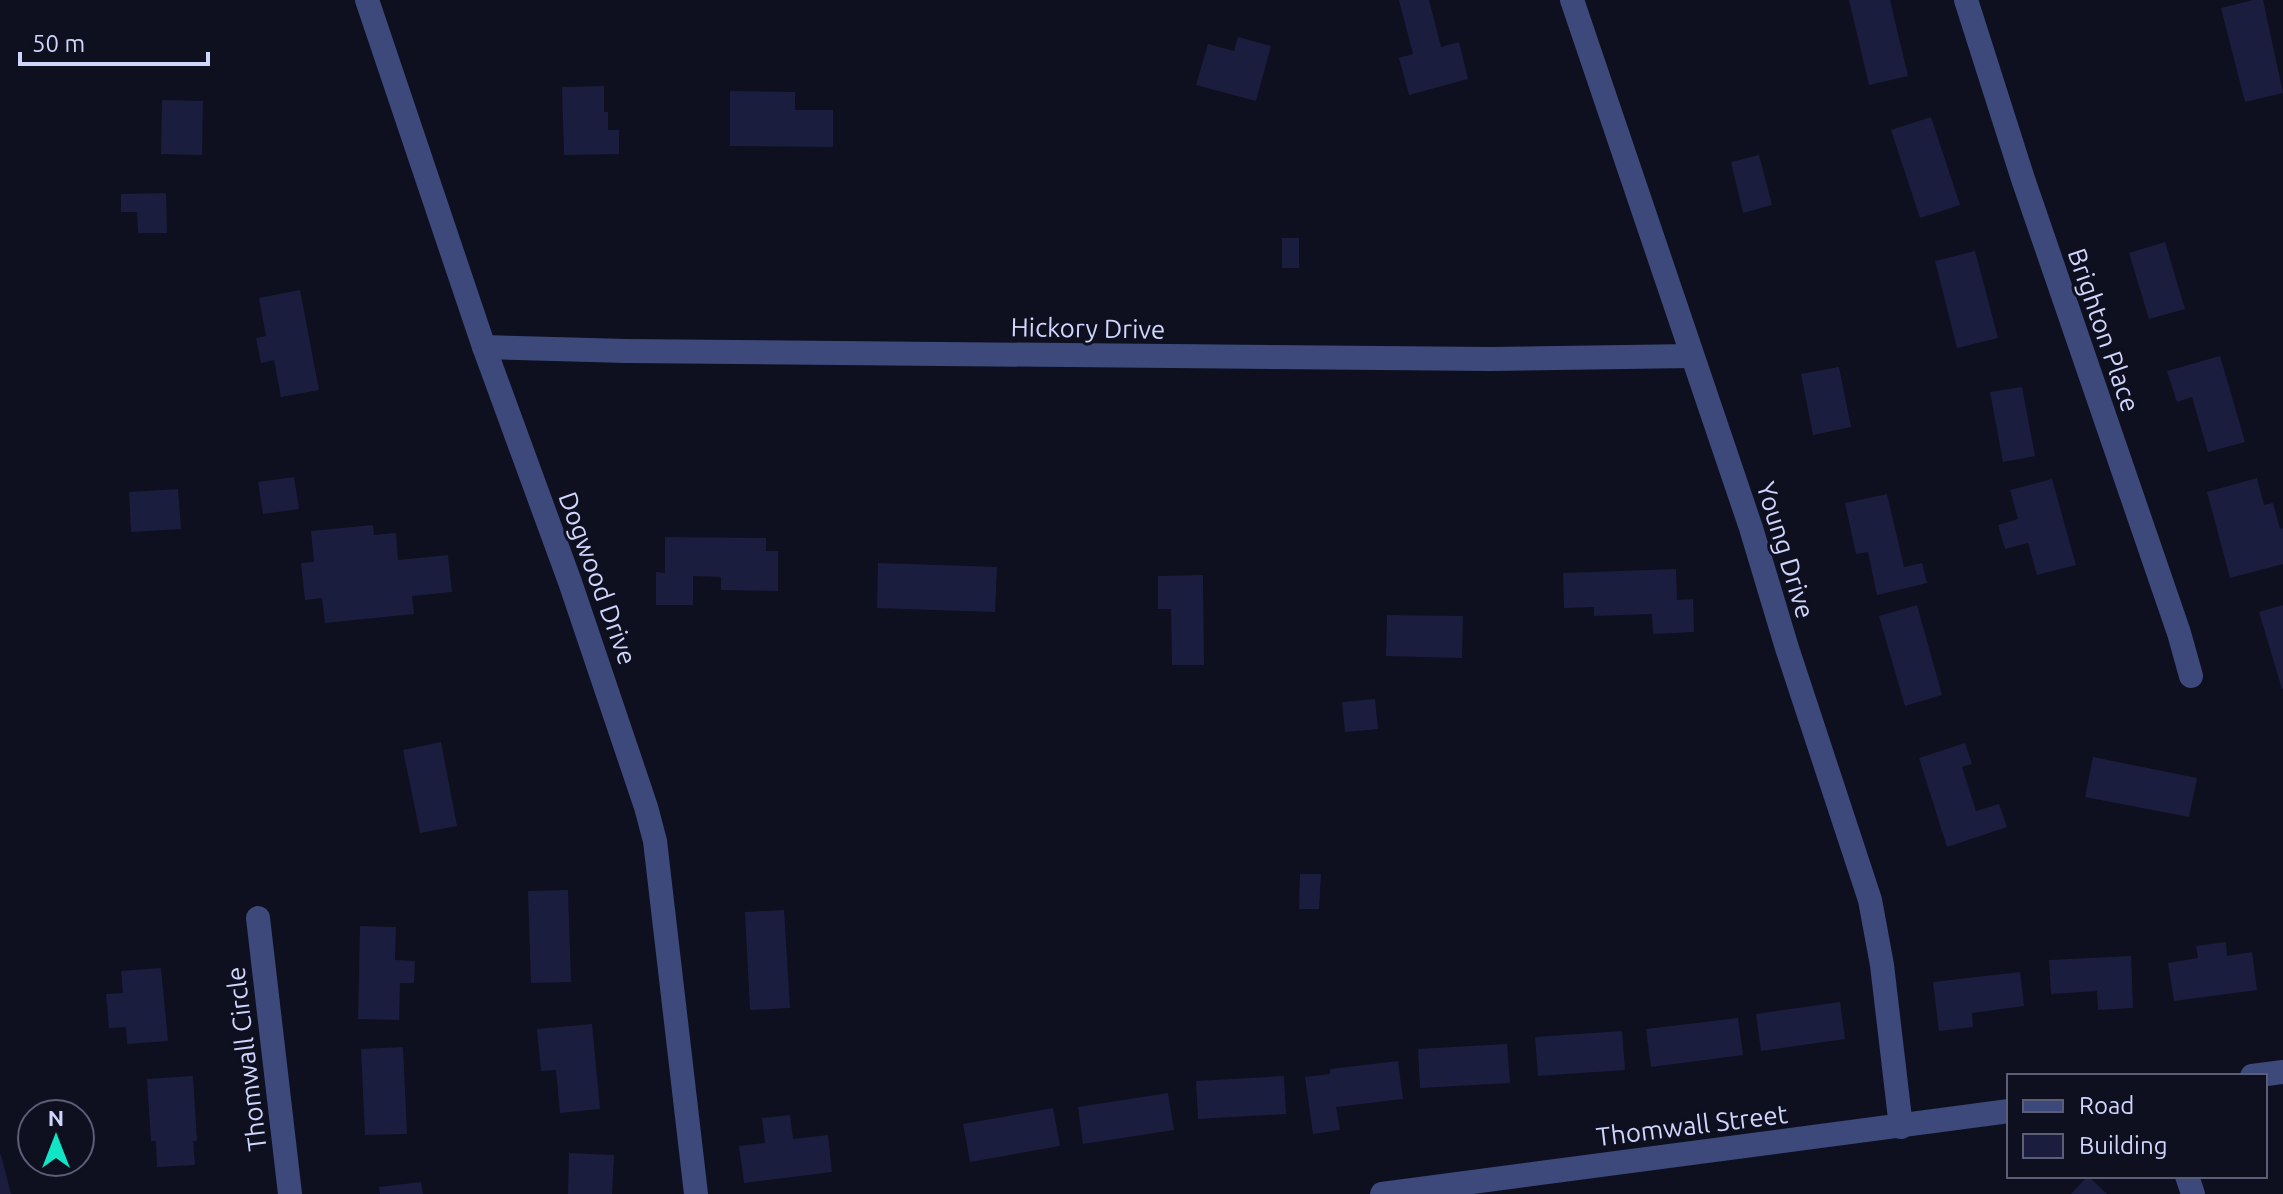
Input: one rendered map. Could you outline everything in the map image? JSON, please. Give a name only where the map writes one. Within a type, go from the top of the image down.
[{"type":"street","name":"Dogwood Drive","points":[[367,0],[484,347],[616,712],[655,841],[696,1194]]},
{"type":"street","name":"Young Drive","points":[[1572,0],[1751,528],[1870,900],[1882,965],[1901,1127]]},
{"type":"street","name":"Brighton Place","points":[[1966,0],[2023,179],[2179,633],[2191,676]]},
{"type":"street","name":"Hickory Drive","points":[[484,347],[1458,359],[1692,356]]},
{"type":"street","name":"Thomwall Circle","points":[[258,918],[290,1194]]},
{"type":"street","name":"Thomwall Street","points":[[1382,1194],[2007,1111]]},
{"type":"building","points":[[1399,0],[1429,0],[1441,47],[1459,42],[1468,79],[1409,95],[1399,58],[1413,54]]},
{"type":"building","points":[[1849,0],[1890,0],[1908,76],[1869,85]]},
{"type":"building","points":[[2263,0],[2283,93],[2245,102],[2221,8]]},
{"type":"building","points":[[1238,37],[1271,46],[1256,101],[1196,85],[1208,44],[1234,51]]},
{"type":"building","points":[[604,86],[604,112],[608,112],[608,130],[619,130],[619,154],[564,155],[562,87]]},
{"type":"building","points":[[730,91],[795,92],[795,110],[833,110],[833,147],[730,146]]},
{"type":"building","points":[[162,100],[203,101],[202,155],[161,154]]},
{"type":"building","points":[[1931,117],[1960,205],[1920,218],[1891,130]]},
{"type":"building","points":[[1759,155],[1772,205],[1743,213],[1731,162]]},
{"type":"building","points":[[166,193],[167,233],[138,233],[137,212],[121,212],[121,194]]},
{"type":"building","points":[[1282,238],[1299,238],[1299,268],[1282,268]]},
{"type":"building","points":[[2165,242],[2185,309],[2149,319],[2129,253]]},
{"type":"building","points":[[1975,251],[1998,338],[1957,348],[1935,261]]},
{"type":"building","points":[[300,290],[319,390],[281,397],[274,360],[261,363],[256,338],[266,336],[259,298]]},
{"type":"building","points":[[2220,356],[2245,442],[2208,452],[2192,397],[2177,402],[2167,371]]},
{"type":"building","points":[[1839,367],[1851,427],[1813,435],[1801,374]]},
{"type":"building","points":[[2022,387],[2035,456],[2003,462],[1990,392]]},
{"type":"building","points":[[294,477],[299,509],[263,514],[258,482]]},
{"type":"building","points":[[2257,478],[2264,505],[2273,503],[2280,529],[2283,528],[2283,564],[2230,578],[2207,492]]},
{"type":"building","points":[[2052,479],[2076,565],[2037,575],[2028,543],[2005,549],[1998,525],[2018,519],[2010,490]]},
{"type":"building","points":[[178,489],[181,529],[131,532],[129,492]]},
{"type":"building","points":[[1887,494],[1904,567],[1922,563],[1927,583],[1877,595],[1868,552],[1856,554],[1845,503]]},
{"type":"building","points":[[373,525],[374,535],[396,533],[398,560],[448,555],[452,592],[412,596],[414,614],[325,623],[322,598],[305,600],[301,563],[314,562],[311,531]]},
{"type":"building","points":[[665,537],[766,538],[766,551],[778,551],[778,591],[721,590],[721,577],[693,576],[693,605],[656,605],[656,572],[665,573]]},
{"type":"building","points":[[878,563],[997,567],[995,612],[877,608]]},
{"type":"building","points":[[1676,569],[1677,600],[1693,599],[1694,632],[1653,634],[1652,614],[1594,616],[1594,607],[1564,608],[1563,573]]},
{"type":"building","points":[[1203,575],[1204,665],[1172,665],[1171,609],[1158,609],[1158,576]]},
{"type":"building","points":[[1917,605],[1942,695],[1905,706],[1879,616]]},
{"type":"building","points":[[2283,605],[2283,689],[2282,689],[2259,612]]},
{"type":"building","points":[[1387,615],[1463,616],[1462,658],[1386,656]]},
{"type":"building","points":[[1375,699],[1378,729],[1345,732],[1342,702]]},
{"type":"building","points":[[441,742],[457,826],[420,833],[403,750]]},
{"type":"building","points":[[1965,743],[1972,764],[1962,767],[1976,811],[1999,804],[2007,827],[1947,847],[1919,758]]},
{"type":"building","points":[[2093,757],[2197,778],[2189,817],[2085,797]]},
{"type":"building","points":[[1300,874],[1321,874],[1319,909],[1299,909]]},
{"type":"building","points":[[568,890],[571,982],[531,983],[528,891]]},
{"type":"building","points":[[784,910],[790,1008],[750,1010],[745,912]]},
{"type":"building","points":[[360,926],[396,927],[395,960],[415,961],[414,983],[400,983],[399,1020],[358,1019]]},
{"type":"building","points":[[2226,942],[2227,956],[2252,952],[2257,990],[2174,1001],[2168,963],[2198,958],[2196,946]]},
{"type":"building","points":[[2131,956],[2133,1008],[2098,1010],[2097,991],[2051,994],[2049,960]]},
{"type":"building","points":[[161,968],[168,1041],[127,1044],[126,1027],[109,1028],[106,994],[123,993],[121,971]]},
{"type":"building","points":[[2020,972],[2024,1006],[1972,1013],[1973,1027],[1939,1031],[1933,982]]},
{"type":"building","points":[[1840,1002],[1845,1039],[1761,1051],[1756,1014]]},
{"type":"building","points":[[1738,1018],[1743,1055],[1651,1067],[1646,1029]]},
{"type":"building","points":[[592,1024],[600,1109],[560,1113],[556,1070],[541,1071],[537,1029]]},
{"type":"building","points":[[1622,1031],[1625,1070],[1538,1076],[1535,1037]]},
{"type":"building","points":[[1507,1044],[1510,1083],[1420,1088],[1418,1049]]},
{"type":"building","points":[[403,1047],[407,1134],[365,1135],[361,1049]]},
{"type":"building","points":[[1398,1061],[1403,1099],[1336,1107],[1340,1130],[1313,1134],[1305,1077],[1330,1074],[1330,1069]]},
{"type":"building","points":[[193,1076],[197,1141],[193,1141],[195,1165],[157,1167],[156,1141],[151,1141],[147,1079]]},
{"type":"building","points":[[1284,1076],[1286,1114],[1198,1119],[1196,1081]]},
{"type":"building","points":[[1168,1093],[1174,1130],[1083,1144],[1078,1107]]},
{"type":"building","points":[[1053,1108],[1060,1146],[970,1162],[963,1124]]},
{"type":"building","points":[[790,1115],[793,1139],[828,1135],[832,1172],[744,1183],[739,1146],[765,1143],[762,1118]]},
{"type":"building","points":[[569,1153],[614,1155],[612,1194],[568,1194]]},
{"type":"building","points":[[1,1155],[11,1194],[0,1194]]},
{"type":"building","points":[[2086,1178],[2090,1178],[2107,1194],[2071,1194]]},
{"type":"building","points":[[421,1182],[423,1194],[380,1194],[379,1187]]}]
